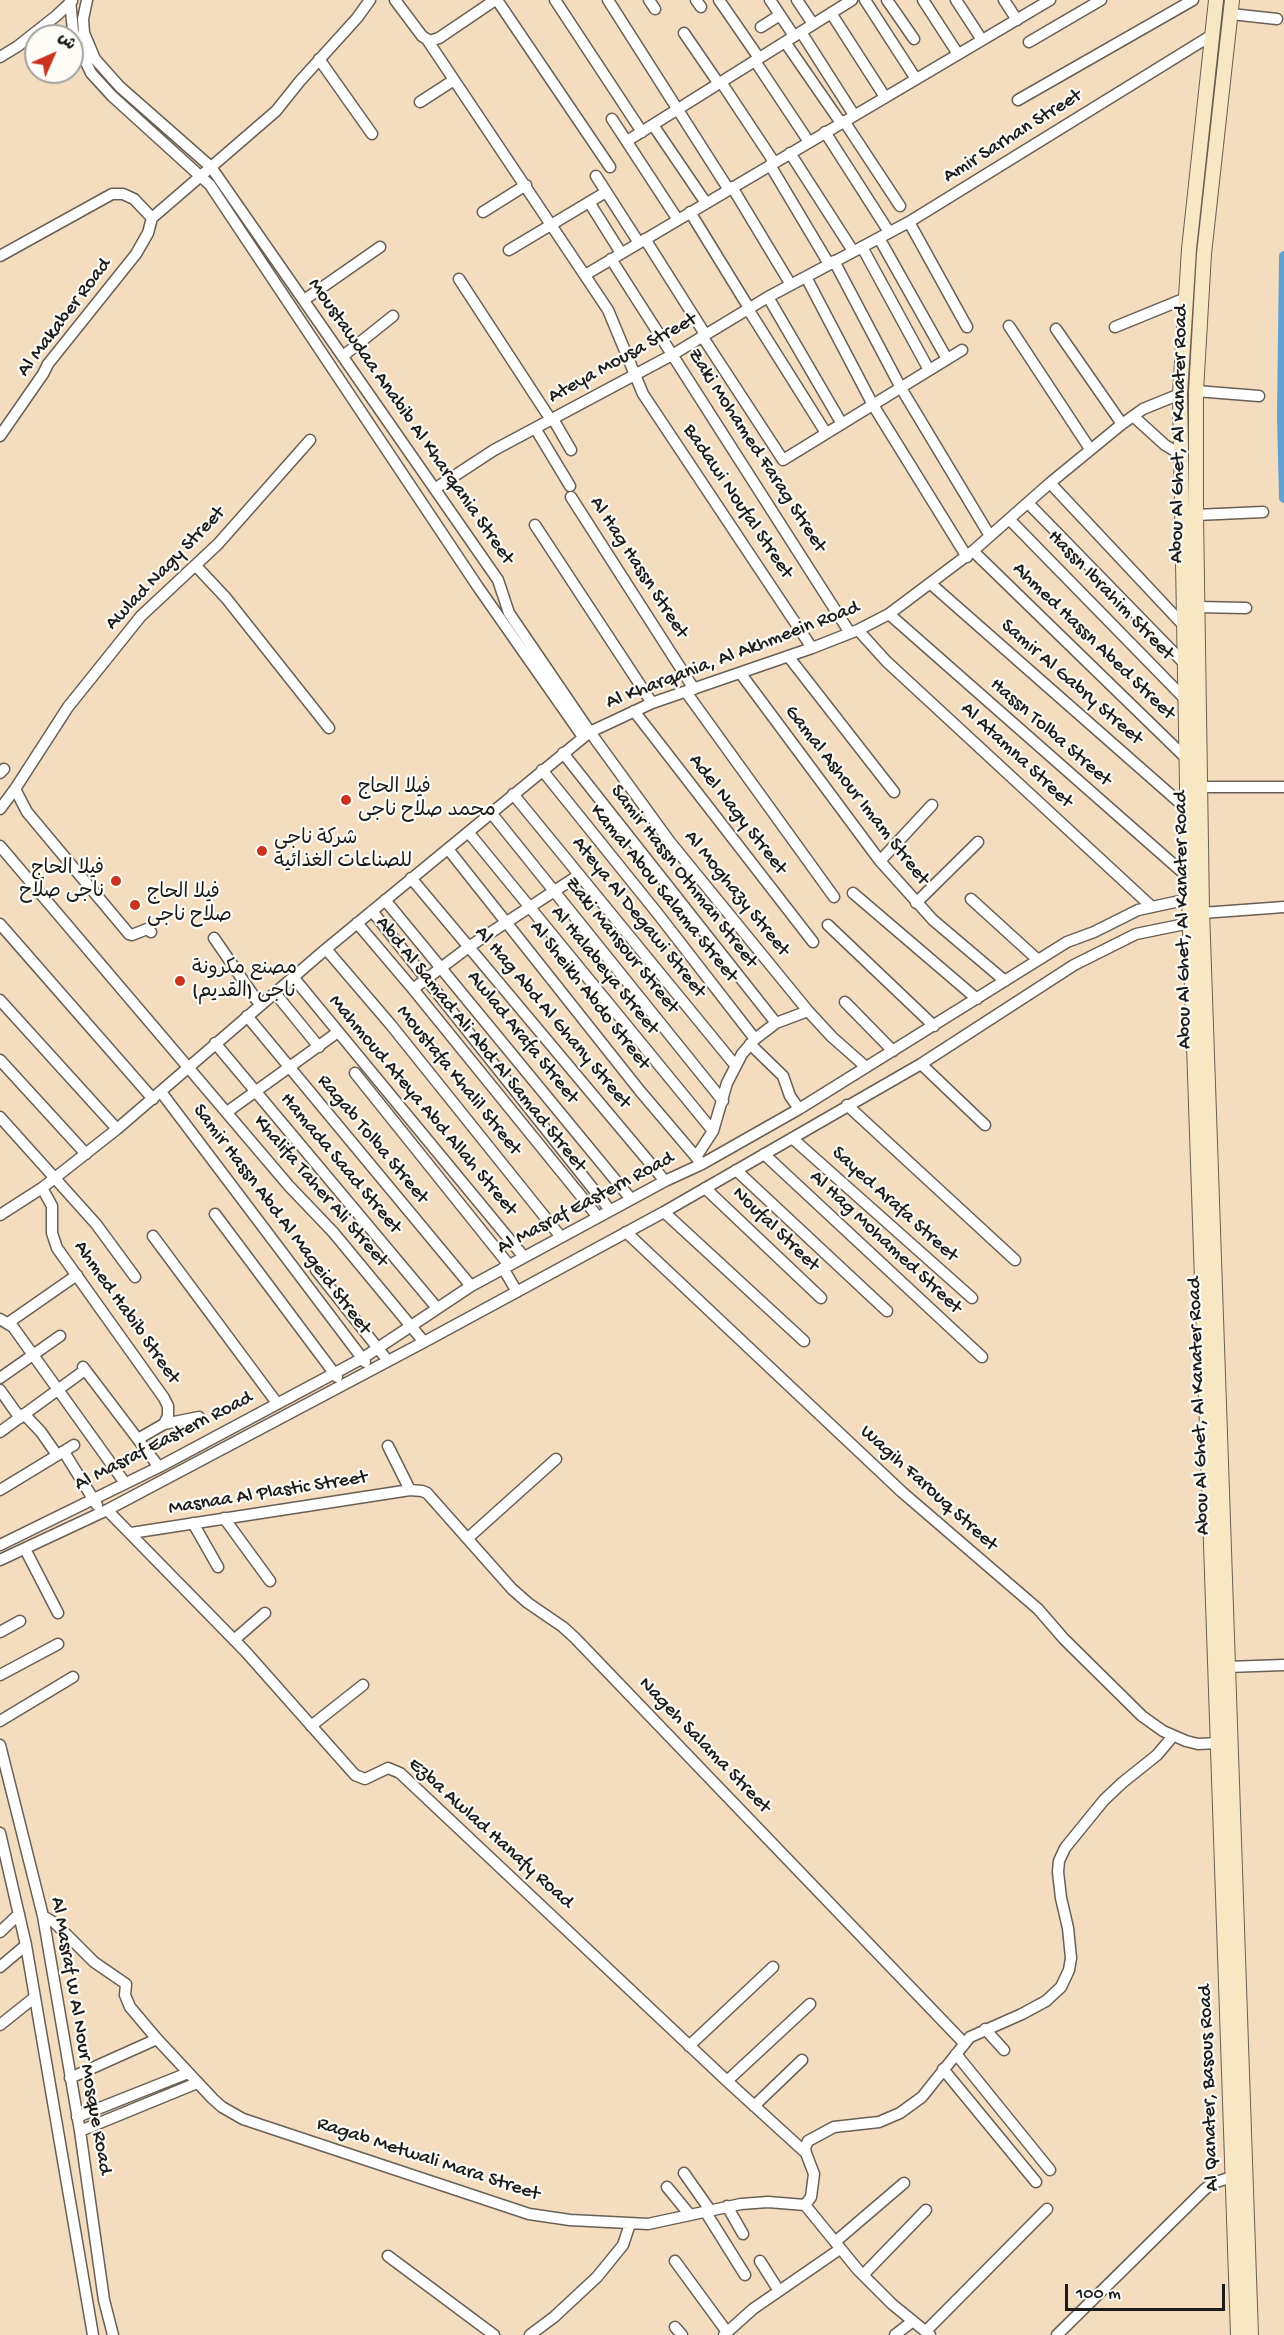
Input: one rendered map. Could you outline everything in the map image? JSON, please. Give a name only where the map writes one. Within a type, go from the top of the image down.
[{"type":"main road","name":"Abou Al Ghet, Al Kanater Road","points":[[1216,0],[1189,249],[1180,394],[1180,454],[1189,899],[1219,1743],[1228,1841]]},
{"type":"main road","name":"Abou Al Ghet, Al Kanater Road","points":[[1228,1841],[1227,1667],[1202,913],[1196,391],[1203,254],[1232,0]]},
{"type":"main road","name":"Al Qanater, Basous Road","points":[[1228,1841],[1232,2177],[1238,2335]]},
{"type":"main road","name":"Al Qanater, Basous Road","points":[[1228,1841],[1251,2335]]},
{"type":"street","points":[[0,57],[56,16],[70,0],[86,3]]},
{"type":"street","name":"Moustawdaa Anabib Al Kharqania Street","points":[[70,0],[75,38],[92,73],[112,96],[210,185],[478,587],[586,734]]},
{"type":"street","points":[[0,256],[112,194],[128,195],[140,204],[152,218],[276,111],[370,0]]},
{"type":"street","name":"Badawi Noufal Street","points":[[394,0],[428,41],[585,274],[614,322],[633,375],[643,394],[812,648]]},
{"type":"street","points":[[428,41],[439,38],[496,0],[610,167]]},
{"type":"street","points":[[555,0],[642,132]]},
{"type":"street","points":[[608,0],[791,285]]},
{"type":"street","points":[[719,0],[809,142]]},
{"type":"street","points":[[770,0],[900,206]]},
{"type":"street","points":[[797,0],[813,24]]},
{"type":"street","points":[[627,141],[794,37],[833,8],[852,0]]},
{"type":"street","points":[[865,0],[916,79]]},
{"type":"street","points":[[887,0],[914,39]]},
{"type":"street","points":[[923,0],[958,54]]},
{"type":"street","points":[[956,0],[982,40]]},
{"type":"street","points":[[1004,0],[1017,20]]},
{"type":"street","points":[[1027,0],[1033,10]]},
{"type":"street","points":[[585,274],[1050,0]]},
{"type":"street","points":[[1029,42],[1101,0]]},
{"type":"street","points":[[1018,100],[1193,0]]},
{"type":"street","name":"Moustawdaa Anabib Al Kharqania Street","points":[[86,3],[84,33],[88,47],[105,72],[211,166],[498,580],[509,613],[586,734]]},
{"type":"street","points":[[833,8],[885,97]]},
{"type":"street","points":[[1231,14],[1277,19]]},
{"type":"street","points":[[761,27],[780,15]]},
{"type":"street","points":[[684,33],[720,83],[832,262],[901,388],[990,536]]},
{"type":"street","name":"Amir Sarhan Street","points":[[832,262],[909,222],[1212,35]]},
{"type":"street","points":[[794,37],[846,120]]},
{"type":"street","points":[[319,59],[372,134]]},
{"type":"street","points":[[420,102],[454,80]]},
{"type":"street","points":[[612,119],[678,220]]},
{"type":"street","points":[[653,124],[706,203]]},
{"type":"street","points":[[825,132],[889,232]]},
{"type":"street","points":[[790,153],[858,249],[929,370]]},
{"type":"street","points":[[596,176],[704,335],[783,460],[962,350]]},
{"type":"street","points":[[483,212],[526,185]]},
{"type":"street","points":[[509,250],[606,192]]},
{"type":"street","name":"Zaki Mohamed Farag Street","points":[[589,202],[616,256],[672,354],[854,631]]},
{"type":"street","points":[[690,212],[826,434]]},
{"type":"street","name":"Al Makaber Road","points":[[0,436],[44,374],[48,364],[136,254],[148,233],[152,218]]},
{"type":"street","points":[[909,222],[967,327]]},
{"type":"street","points":[[879,238],[947,359]]},
{"type":"street","points":[[304,300],[380,247]]},
{"type":"street","name":"Ateya Mousa Street","points":[[436,488],[494,450],[672,354],[832,262]]},
{"type":"street","name":"Ahmed Hassn Abed Street","points":[[806,277],[873,405],[970,554],[1187,759]]},
{"type":"street","points":[[459,279],[572,450]]},
{"type":"street","points":[[768,297],[842,424]]},
{"type":"street","points":[[1115,327],[1186,298]]},
{"type":"street","points":[[343,356],[393,316]]},
{"type":"street","points":[[1009,326],[1090,449]]},
{"type":"street","points":[[1056,329],[1122,424]]},
{"type":"street","points":[[1196,391],[1259,396]]},
{"type":"street","name":"Al Kharqania, Al Akhmeein Road","points":[[0,1215],[42,1188],[117,1129],[372,910],[469,833],[586,734],[652,703],[812,648],[889,614],[970,554],[1050,483],[1122,424],[1153,404],[1180,394]]},
{"type":"street","points":[[1133,416],[1164,445],[1180,454]]},
{"type":"street","name":"Al Hag Hassn Street","points":[[535,428],[690,691],[834,897]]},
{"type":"street","name":"Awlad Nagy Street","points":[[0,809],[68,707],[141,616],[196,566],[256,503],[310,440]]},
{"type":"street","points":[[1050,483],[1198,640]]},
{"type":"street","points":[[1028,503],[1183,662]]},
{"type":"street","points":[[1196,515],[1263,512]]},
{"type":"street","name":"Hassn Ibrahim Street","points":[[1010,520],[1184,698]]},
{"type":"street","points":[[535,525],[652,703]]},
{"type":"street","points":[[196,566],[226,598],[329,728]]},
{"type":"street","name":"Samir Al Gabry Street","points":[[931,584],[1188,810]]},
{"type":"street","points":[[1197,607],[1246,608]]},
{"type":"street","name":"Hassn Tolba Street","points":[[889,614],[1189,878]]},
{"type":"street","name":"Al Atamna Street","points":[[854,631],[1152,907]]},
{"type":"street","points":[[788,657],[894,792]]},
{"type":"street","name":"Gamal Ashour Imam Street","points":[[741,674],[880,861],[916,903],[1005,981]]},
{"type":"street","name":"Adel Nagy Street","points":[[634,711],[813,942]]},
{"type":"street","name":"Al Moghazy Street","points":[[586,734],[670,842],[808,1011],[832,1037],[866,1067]]},
{"type":"street","name":"Samir Hassn Othman Street","points":[[563,753],[776,1023]]},
{"type":"street","name":"Kamal Abou Salama Street","points":[[542,770],[658,914],[752,1042],[783,1076],[790,1096],[799,1109]]},
{"type":"street","points":[[1200,788],[1284,787]]},
{"type":"street","points":[[15,789],[27,812],[129,934],[147,929],[151,932]]},
{"type":"street","name":"Ateya Al Degawi Street","points":[[513,794],[735,1065]]},
{"type":"street","points":[[880,861],[932,806]]},
{"type":"street","name":"Zaki Mansour Street","points":[[492,814],[723,1101]]},
{"type":"street","name":"Al Halabeya Street","points":[[469,833],[713,1131]]},
{"type":"street","points":[[916,903],[978,842]]},
{"type":"street","name":"Khalifa Taher Ali Street","points":[[0,846],[289,1186],[333,1232],[424,1342]]},
{"type":"street","name":"Al Sheikh Abdo Street","points":[[448,849],[640,1091],[699,1160]]},
{"type":"street","points":[[413,989],[470,946],[579,875]]},
{"type":"street","name":"Al Hag Abd Al Ghany Street","points":[[411,878],[665,1181]]},
{"type":"street","points":[[853,893],[976,999]]},
{"type":"street","points":[[971,898],[1038,960]]},
{"type":"street","name":"Al Masraf Eastern Road","points":[[0,1545],[159,1467],[363,1358],[471,1286],[665,1181],[699,1160],[799,1109],[1067,942],[1094,932],[1138,910],[1189,899]]},
{"type":"street","name":"Awlad Arafa Street","points":[[385,900],[631,1199]]},
{"type":"street","points":[[1202,913],[1284,908]]},
{"type":"street","points":[[372,910],[610,1210]]},
{"type":"street","name":"Abd Al Samad Ali Abd Al Samad Street","points":[[357,923],[598,1217]]},
{"type":"street","name":"Al Masraf Eastern Road","points":[[0,1560],[104,1511],[664,1212],[921,1064],[1074,965],[1136,934],[1190,923]]},
{"type":"street","name":"Samir Hassn Abd Al Mageid Street","points":[[0,924],[157,1095],[280,1247],[298,1275],[371,1370]]},
{"type":"street","points":[[828,925],[934,1026]]},
{"type":"street","points":[[214,938],[260,1005]]},
{"type":"street","name":"Moustafa Khalil Street","points":[[326,949],[561,1237]]},
{"type":"street","name":"Mahmoud Ateya Abd Allah Street","points":[[293,977],[524,1257]]},
{"type":"street","points":[[275,993],[319,1047]]},
{"type":"street","points":[[0,1000],[117,1129]]},
{"type":"street","points":[[845,1002],[893,1051]]},
{"type":"street","points":[[699,1160],[713,1131],[727,1083],[735,1065],[752,1042],[776,1023],[808,1011]]},
{"type":"street","name":"Ragab Tolba Street","points":[[247,1016],[471,1286]]},
{"type":"street","points":[[227,1112],[290,1069],[338,1032]]},
{"type":"street","name":"Hamada Saad Street","points":[[215,1043],[437,1308]]},
{"type":"street","points":[[0,1060],[86,1154]]},
{"type":"street","points":[[921,1064],[985,1125]]},
{"type":"street","points":[[354,1072],[506,1267],[517,1292]]},
{"type":"street","points":[[847,1105],[1015,1260]]},
{"type":"street","points":[[0,1117],[96,1224],[135,1277]]},
{"type":"street","name":"Sayed Arafa Street","points":[[792,1138],[972,1299]]},
{"type":"street","name":"Al Hag Mohamed Street","points":[[764,1154],[982,1357]]},
{"type":"street","points":[[736,1170],[887,1311]]},
{"type":"street","name":"Ahmed Habib Street","points":[[42,1188],[52,1206],[54,1241],[164,1398],[168,1406],[168,1416],[164,1424]]},
{"type":"street","name":"Noufal Street","points":[[705,1188],[820,1298]]},
{"type":"street","points":[[664,1212],[804,1341]]},
{"type":"street","points":[[215,1214],[343,1385]]},
{"type":"street","name":"Wagih Farouq Street","points":[[626,1232],[902,1492],[1038,1609],[1064,1639],[1142,1716],[1173,1736],[1198,1744],[1219,1743]]},
{"type":"street","points":[[153,1236],[277,1403]]},
{"type":"street","points":[[316,1270],[388,1361]]},
{"type":"street","points":[[77,1275],[2,1320],[33,1354],[125,1483]]},
{"type":"street","points":[[0,1378],[60,1336]]},
{"type":"street","points":[[0,1432],[84,1368],[159,1467]]},
{"type":"street","points":[[0,1390],[22,1416]]},
{"type":"street","name":"Ezba Awlad Hanafy Road","points":[[22,1416],[41,1432],[60,1454],[104,1511],[131,1533],[234,1640],[355,1775],[360,1779],[371,1777],[388,1768],[400,1773],[689,2046],[806,2153]]},
{"type":"street","points":[[138,1439],[164,1424],[199,1417]]},
{"type":"street","points":[[0,1490],[74,1445]]},
{"type":"street","points":[[388,1446],[410,1490]]},
{"type":"street","points":[[468,1538],[556,1460]]},
{"type":"street","name":"Masnaa Al Plastic Street","points":[[131,1533],[410,1490]]},
{"type":"street","name":"Nageh Salama Street","points":[[410,1490],[427,1493],[520,1596],[551,1617],[575,1638],[964,2043]]},
{"type":"street","points":[[224,1518],[270,1581]]},
{"type":"street","points":[[194,1523],[218,1567]]},
{"type":"street","points":[[25,1549],[58,1613]]},
{"type":"street","points":[[234,1640],[265,1613]]},
{"type":"street","points":[[0,1632],[20,1621]]},
{"type":"street","points":[[0,1675],[58,1644]]},
{"type":"street","points":[[1227,1667],[1284,1665]]},
{"type":"street","points":[[0,1721],[73,1677]]},
{"type":"street","points":[[311,1726],[363,1685]]},
{"type":"street","points":[[1047,2209],[928,2333],[862,2275],[805,2205],[811,2197],[814,2174],[805,2148],[808,2141],[827,2130],[843,2125],[879,2122],[900,2113],[922,2097],[964,2043],[985,2029],[1022,2014],[1046,2001],[1061,1987],[1067,1977],[1071,1958],[1068,1928],[1060,1898],[1059,1861],[1065,1848],[1104,1800],[1157,1755],[1173,1736]]},
{"type":"street","name":"Al Masraf W Al Nour Mosque Road","points":[[0,1745],[43,1916],[80,2131],[104,2300],[113,2335]]},
{"type":"street","points":[[0,1833],[2,1855],[26,1945],[93,2335]]},
{"type":"street","points":[[0,1932],[19,1914]]},
{"type":"street","name":"Ragab Metwali Mara Street","points":[[43,1916],[61,1928],[94,1962],[126,1984],[125,1995],[130,2007],[157,2039],[222,2107],[243,2119],[502,2207],[529,2214],[570,2220],[648,2224],[727,2206],[768,2202],[805,2205]]},
{"type":"street","points":[[0,1967],[26,1945]]},
{"type":"street","points":[[689,2046],[773,1967]]},
{"type":"street","points":[[0,2025],[35,1997]]},
{"type":"street","points":[[727,2081],[810,2004]]},
{"type":"street","points":[[985,2029],[1004,2050]]},
{"type":"street","points":[[70,2078],[157,2039]]},
{"type":"street","points":[[956,2054],[1050,2170]]},
{"type":"street","points":[[754,2106],[802,2060]]},
{"type":"street","points":[[943,2069],[1036,2182]]},
{"type":"street","points":[[77,2117],[188,2073]]},
{"type":"street","points":[[80,2131],[197,2083]]},
{"type":"street","points":[[684,2173],[745,2275]]},
{"type":"street","points":[[1057,2335],[1205,2189],[1213,2183],[1232,2177]]},
{"type":"street","points":[[675,2261],[726,2333],[838,2245],[904,2182]]},
{"type":"street","points":[[667,2187],[690,2216]]},
{"type":"street","points":[[727,2206],[743,2234]]},
{"type":"street","points":[[862,2275],[926,2210]]},
{"type":"street","points":[[530,2335],[554,2317],[597,2277],[623,2245],[630,2224]]},
{"type":"street","points":[[388,2256],[494,2335]]},
{"type":"street","points":[[760,2261],[779,2291]]},
{"type":"street","points":[[895,2335],[913,2321]]},
{"type":"waterway","points":[[1284,256],[1282,416],[1284,498]]},
{"type":"place","name":"فيلا الحاج محمد صلاح ناجى","points":[[346,800]]},
{"type":"place","name":"شركة ناجى للصناعات الغذائية","points":[[262,851]]},
{"type":"place","name":"فيلا الحاج ناجى صلاح","points":[[116,881]]},
{"type":"place","name":"فيلا الحاج صلاح ناجى","points":[[135,905]]},
{"type":"place","name":"مصنع مكرونة ناجى (القديم)","points":[[180,981]]}]
